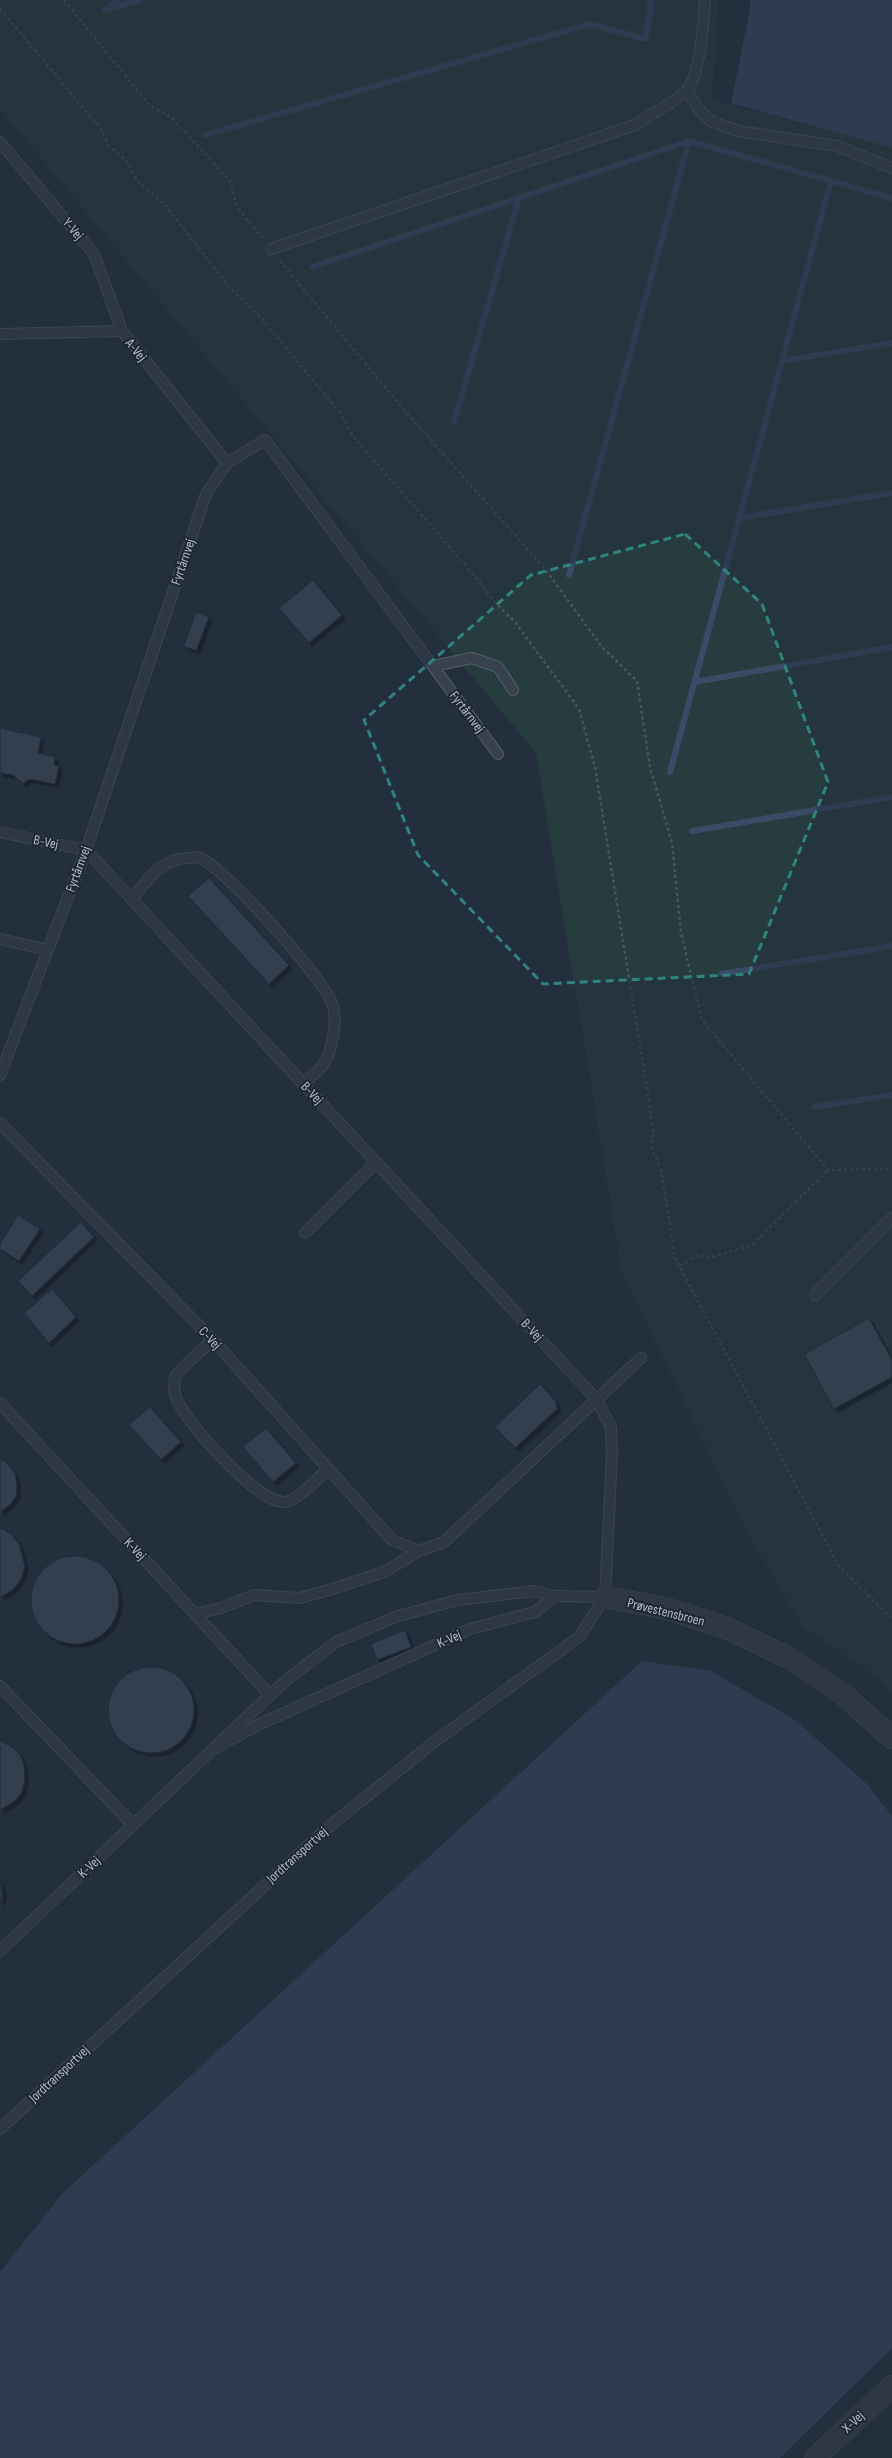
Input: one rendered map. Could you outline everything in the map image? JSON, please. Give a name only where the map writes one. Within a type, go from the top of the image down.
[{"type":"street","name":"Prøvestensbroen","points":[[605,1597],[665,1608],[729,1629],[789,1658],[845,1696],[892,1738]]},
{"type":"street","name":"X-Vej","points":[[815,2458],[892,2386]]},
{"type":"lane","points":[[271,249],[635,124],[687,90],[695,68],[703,31],[705,0]]},
{"type":"lane","points":[[687,90],[698,110],[711,121],[738,131],[838,146],[892,168]]},
{"type":"lane","name":"Y-Vej","points":[[0,142],[94,254],[122,331]]},
{"type":"lane","name":"A-Vej","points":[[0,334],[122,331],[227,463]]},
{"type":"lane","name":"Fyrtårnvej","points":[[0,1075],[86,850],[206,494],[227,463],[265,440],[498,754]]},
{"type":"lane","points":[[433,666],[472,658],[498,667],[513,690]]},
{"type":"lane","name":"B-Vej","points":[[0,832],[86,850],[597,1400]]},
{"type":"lane","points":[[132,900],[158,868],[171,861],[199,857],[215,867],[280,935],[324,986],[333,1005],[334,1034],[326,1059],[322,1066],[303,1083]]},
{"type":"lane","points":[[0,938],[48,950]]},
{"type":"lane","name":"C-Vej","points":[[0,1123],[213,1340],[392,1540],[419,1551]]},
{"type":"lane","points":[[305,1233],[376,1162]]},
{"type":"lane","points":[[815,1295],[892,1218]]},
{"type":"lane","points":[[213,1340],[176,1376],[174,1394],[189,1419],[227,1462],[249,1485],[264,1496],[276,1501],[286,1502],[297,1496],[328,1469]]},
{"type":"lane","points":[[195,1614],[221,1608],[254,1595],[299,1598],[313,1595],[384,1572],[419,1551],[444,1542],[562,1429],[597,1400],[641,1358]]},
{"type":"lane","points":[[597,1400],[611,1428],[612,1447],[605,1597]]},
{"type":"lane","name":"K-Vej","points":[[0,1403],[270,1695]]},
{"type":"lane","name":"K-Vej","points":[[0,1951],[270,1695],[289,1678],[336,1642],[398,1616],[458,1600],[533,1591],[555,1596],[605,1597]]},
{"type":"lane","name":"K-Vej","points":[[213,1749],[260,1724],[470,1629],[535,1612],[555,1596]]},
{"type":"lane","name":"Jordtransportvej","points":[[0,2129],[324,1830],[434,1742],[579,1637],[605,1597]]},
{"type":"lane","points":[[0,1686],[133,1825]]},
{"type":"path","points":[[64,0],[150,106],[171,117],[230,181],[237,207],[271,249],[400,405],[545,569],[602,647],[637,681],[650,767],[672,843],[681,933],[702,1020],[828,1170]]},
{"type":"path","points":[[0,9],[101,129],[109,146],[125,159],[138,182],[166,206],[230,288],[262,319],[342,415],[352,435],[474,575],[493,600],[515,622],[579,709],[595,767],[653,1127],[652,1149],[661,1170],[676,1258],[839,1566],[892,1618]]},
{"type":"path","points":[[680,1266],[697,1256],[709,1258],[752,1245],[828,1170],[892,1169]]},
{"type":"highlighted area","points":[[685,534],[762,604],[828,782],[749,974],[543,984],[418,855],[364,720],[531,575]]},
{"type":"green space","points":[[0,0],[718,0],[716,52],[711,99],[892,148],[892,1693],[880,1679],[803,1627],[748,1534],[622,1273],[536,753],[0,109]]},
{"type":"water","points":[[750,0],[892,0],[892,148],[731,103]]},
{"type":"water","points":[[642,1661],[711,1671],[795,1720],[867,1784],[892,1816],[892,2348],[780,2458],[0,2458],[0,2272],[62,2194]]},
{"type":"pier","points":[[748,0],[750,0],[750,10],[731,103],[729,103]]},
{"type":"building","points":[[313,580],[342,615],[309,643],[279,608]]},
{"type":"building","points":[[196,612],[209,617],[196,651],[184,646]]},
{"type":"building","points":[[0,728],[41,737],[38,753],[55,757],[54,765],[59,766],[55,784],[29,779],[23,784],[13,775],[0,773]]},
{"type":"building","points":[[209,878],[289,965],[269,984],[188,896]]},
{"type":"building","points":[[18,1215],[40,1229],[19,1261],[0,1249],[0,1244]]},
{"type":"building","points":[[81,1222],[94,1237],[32,1296],[18,1281]]},
{"type":"building","points":[[52,1289],[76,1317],[49,1343],[24,1313]]},
{"type":"building","points":[[869,1318],[892,1360],[892,1377],[834,1409],[804,1354]]},
{"type":"building","points":[[540,1384],[556,1402],[557,1409],[515,1448],[495,1427]]},
{"type":"building","points":[[150,1407],[181,1442],[161,1460],[129,1425]]},
{"type":"building","points":[[266,1428],[296,1463],[273,1482],[243,1447]]},
{"type":"building","points":[[0,1459],[7,1463],[15,1473],[17,1486],[16,1496],[10,1505],[0,1512]]},
{"type":"building","points":[[0,1528],[11,1534],[19,1544],[25,1566],[21,1579],[13,1590],[0,1597]]},
{"type":"building","points":[[75,1556],[92,1559],[106,1569],[116,1583],[119,1600],[116,1617],[106,1631],[92,1641],[75,1644],[58,1641],[44,1631],[34,1617],[31,1600],[34,1583],[44,1569],[58,1559]]},
{"type":"building","points":[[405,1630],[411,1647],[377,1660],[371,1644]]},
{"type":"building","points":[[143,1667],[159,1667],[168,1670],[182,1679],[191,1693],[194,1702],[194,1718],[191,1727],[182,1741],[168,1750],[159,1753],[143,1753],[127,1746],[120,1741],[115,1734],[108,1718],[108,1702],[115,1686],[120,1679],[127,1674]]},
{"type":"building","points":[[0,1741],[12,1747],[20,1755],[24,1765],[25,1780],[21,1794],[15,1801],[0,1810]]},
{"type":"building","points":[[0,1880],[3,1895],[0,1903]]},
{"type":"waterway","points":[[108,8],[117,0]]},
{"type":"waterway","points":[[105,10],[140,0]]},
{"type":"waterway","points":[[205,135],[590,24],[645,39],[651,7],[649,0]]},
{"type":"waterway","points":[[312,267],[689,141],[892,198]]},
{"type":"waterway","points":[[569,575],[689,141]]},
{"type":"waterway","points":[[670,772],[831,181]]},
{"type":"waterway","points":[[454,422],[519,198]]},
{"type":"waterway","points":[[782,361],[892,343]]},
{"type":"waterway","points":[[740,518],[892,493]]},
{"type":"waterway","points":[[695,682],[892,647]]},
{"type":"waterway","points":[[692,831],[892,797]]},
{"type":"waterway","points":[[721,974],[892,946]]},
{"type":"waterway","points":[[815,1107],[892,1095]]}]
